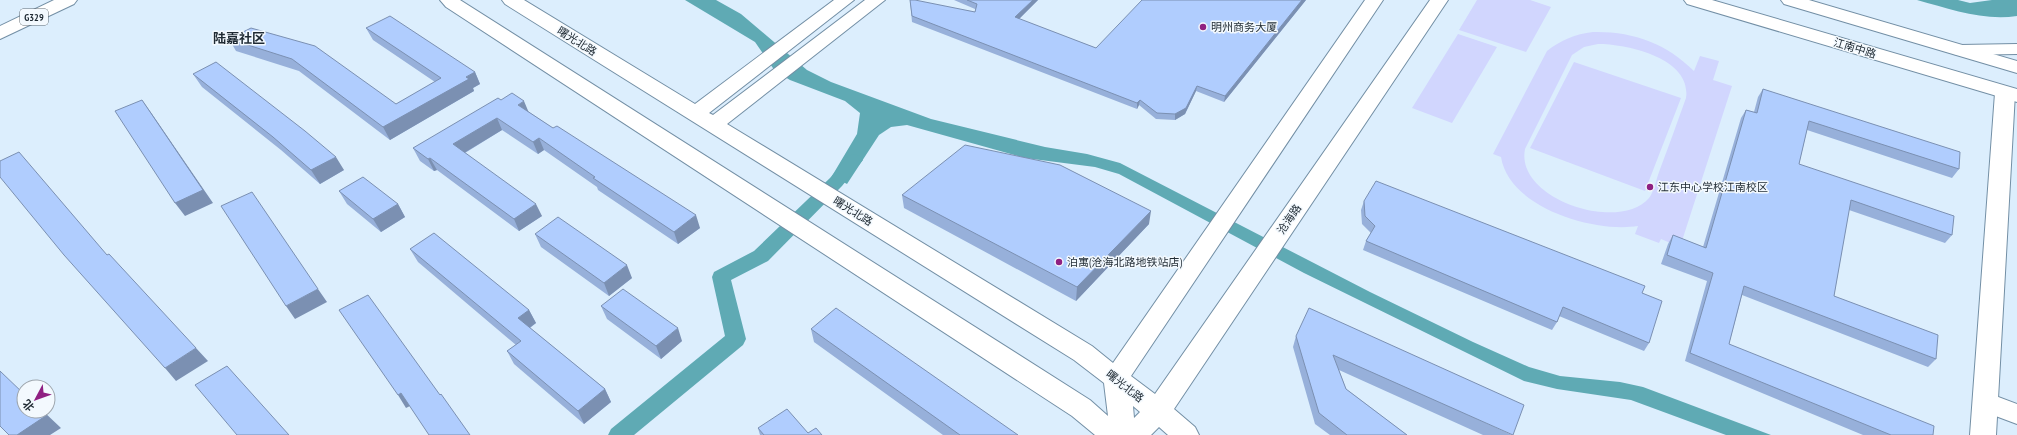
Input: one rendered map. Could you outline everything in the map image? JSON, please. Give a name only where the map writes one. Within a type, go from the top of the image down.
[{"type":"main road","name":"G329","points":[[0,34],[68,0]]},
{"type":"main road","points":[[449,0],[452,4],[1081,408],[1113,435]]},
{"type":"main road","name":"曙光北路","points":[[511,0],[1083,353],[1158,411],[1186,435]]},
{"type":"main road","points":[[695,114],[845,0]]},
{"type":"main road","points":[[713,125],[876,0]]},
{"type":"main road","points":[[1124,435],[1116,378],[1374,0]]},
{"type":"main road","name":"沧海路","points":[[1134,435],[1158,411],[1439,0]]},
{"type":"main road","name":"江南中路","points":[[1693,0],[2011,94]]},
{"type":"main road","points":[[1790,0],[2017,67]]},
{"type":"main road","points":[[1983,435],[2011,94]]},
{"type":"street","points":[[1960,50],[2017,49]]},
{"type":"street","points":[[1985,402],[2017,414]]},
{"type":"shaded area","points":[[685,0],[716,0],[741,14],[807,70],[831,82],[931,119],[1045,147],[1087,154],[1120,163],[1370,292],[1473,342],[1529,367],[1560,376],[1620,382],[1643,387],[1771,435],[1726,435],[1631,400],[1557,389],[1524,381],[1304,273],[1119,174],[1095,167],[1025,158],[907,125],[891,127],[879,135],[847,184],[832,176],[857,134],[860,113],[845,101],[790,80],[775,71],[755,42]]},
{"type":"shaded area","points":[[1477,0],[1530,0],[1551,7],[1526,52],[1459,30]]},
{"type":"shaded area","points":[[1917,0],[1958,0],[1970,3],[1992,0],[2017,0],[2017,16],[1979,16]]},
{"type":"shaded area","points":[[1593,32],[1621,34],[1648,41],[1672,53],[1694,71],[1700,56],[1719,61],[1713,80],[1732,86],[1680,247],[1661,239],[1659,243],[1635,234],[1638,226],[1620,227],[1599,225],[1577,221],[1556,213],[1536,203],[1520,190],[1507,175],[1501,157],[1493,154],[1547,51],[1568,38]],"holes":[[[1598,44],[1640,51],[1655,56],[1668,63],[1679,73],[1685,84],[1686,98],[1651,195],[1635,208],[1616,212],[1594,211],[1572,205],[1552,196],[1536,183],[1526,167],[1525,149],[1572,55],[1584,47]]]},
{"type":"shaded area","points":[[1458,34],[1497,47],[1452,123],[1412,108]]},
{"type":"shaded area","points":[[1574,62],[1681,98],[1645,191],[1530,148]]},
{"type":"building","points":[[910,0],[975,12],[977,4],[967,0],[1033,0],[1015,17],[1096,48],[1142,0],[1302,0],[1225,96],[1197,86],[1186,108],[1175,114],[1157,113],[1140,100],[1137,103],[912,16]]},
{"type":"building","points":[[390,16],[475,72],[466,77],[469,79],[383,127],[292,59],[229,39],[251,28],[315,46],[396,104],[441,78],[366,28]]},
{"type":"building","points":[[216,62],[336,157],[311,170],[273,137],[193,74]]},
{"type":"building","points":[[1763,89],[1960,152],[1959,169],[1809,121],[1799,164],[1954,216],[1952,235],[1851,200],[1834,296],[1938,335],[1936,359],[1744,286],[1729,344],[1934,426],[1933,435],[1891,435],[1690,353],[1713,273],[1667,255],[1673,235],[1706,248],[1746,110],[1757,113]]},
{"type":"building","points":[[512,93],[524,101],[518,105],[553,128],[557,126],[696,215],[674,232],[593,178],[595,177],[539,138],[533,142],[497,118],[453,144],[536,204],[514,219],[430,158],[428,159],[413,148],[498,98],[501,100]]},
{"type":"building","points":[[142,100],[203,190],[175,203],[115,111]]},
{"type":"building","name":"泊寓(沧海北路地铁站店)","points":[[965,145],[1060,165],[1151,211],[1077,287],[902,195]]},
{"type":"building","points":[[19,152],[107,255],[109,254],[196,348],[165,368],[64,255],[0,177],[0,161]]},
{"type":"building","points":[[363,177],[398,204],[373,219],[339,191]]},
{"type":"building","points":[[1376,181],[1645,286],[1642,293],[1662,301],[1649,343],[1563,307],[1557,322],[1366,241],[1375,226],[1365,216],[1364,201]]},
{"type":"building","points":[[252,192],[318,289],[286,306],[221,206]]},
{"type":"building","points":[[558,217],[627,265],[604,283],[535,234]]},
{"type":"building","points":[[434,233],[529,310],[518,318],[605,389],[578,411],[507,351],[521,341],[410,249]]},
{"type":"building","points":[[623,289],[678,328],[656,346],[601,306]]},
{"type":"building","points":[[368,295],[470,435],[429,435],[401,393],[398,395],[339,310]]},
{"type":"building","points":[[836,308],[1018,435],[960,435],[811,329]]},
{"type":"building","points":[[1309,308],[1524,405],[1513,435],[1333,355],[1346,389],[1407,435],[1347,435],[1319,413],[1296,336]]},
{"type":"building","points":[[227,366],[289,435],[237,435],[195,385]]},
{"type":"building","points":[[0,371],[16,386],[16,419],[41,419],[17,435],[9,435],[0,426]]},
{"type":"building","points":[[787,409],[808,433],[816,428],[822,435],[764,435],[758,428]]},
{"type":"waterway","points":[[619,435],[736,339],[721,277],[761,256],[836,182],[854,160]]},
{"type":"place","name":"明州商务大厦","points":[[1203,27]]},
{"type":"place","name":"江东中心学校江南校区","points":[[1650,187]]},
{"type":"place","name":"泊寓(沧海北路地铁站店)","points":[[1059,262]]},
{"type":"district","name":"陆嘉社区","points":[[239,38]]}]
